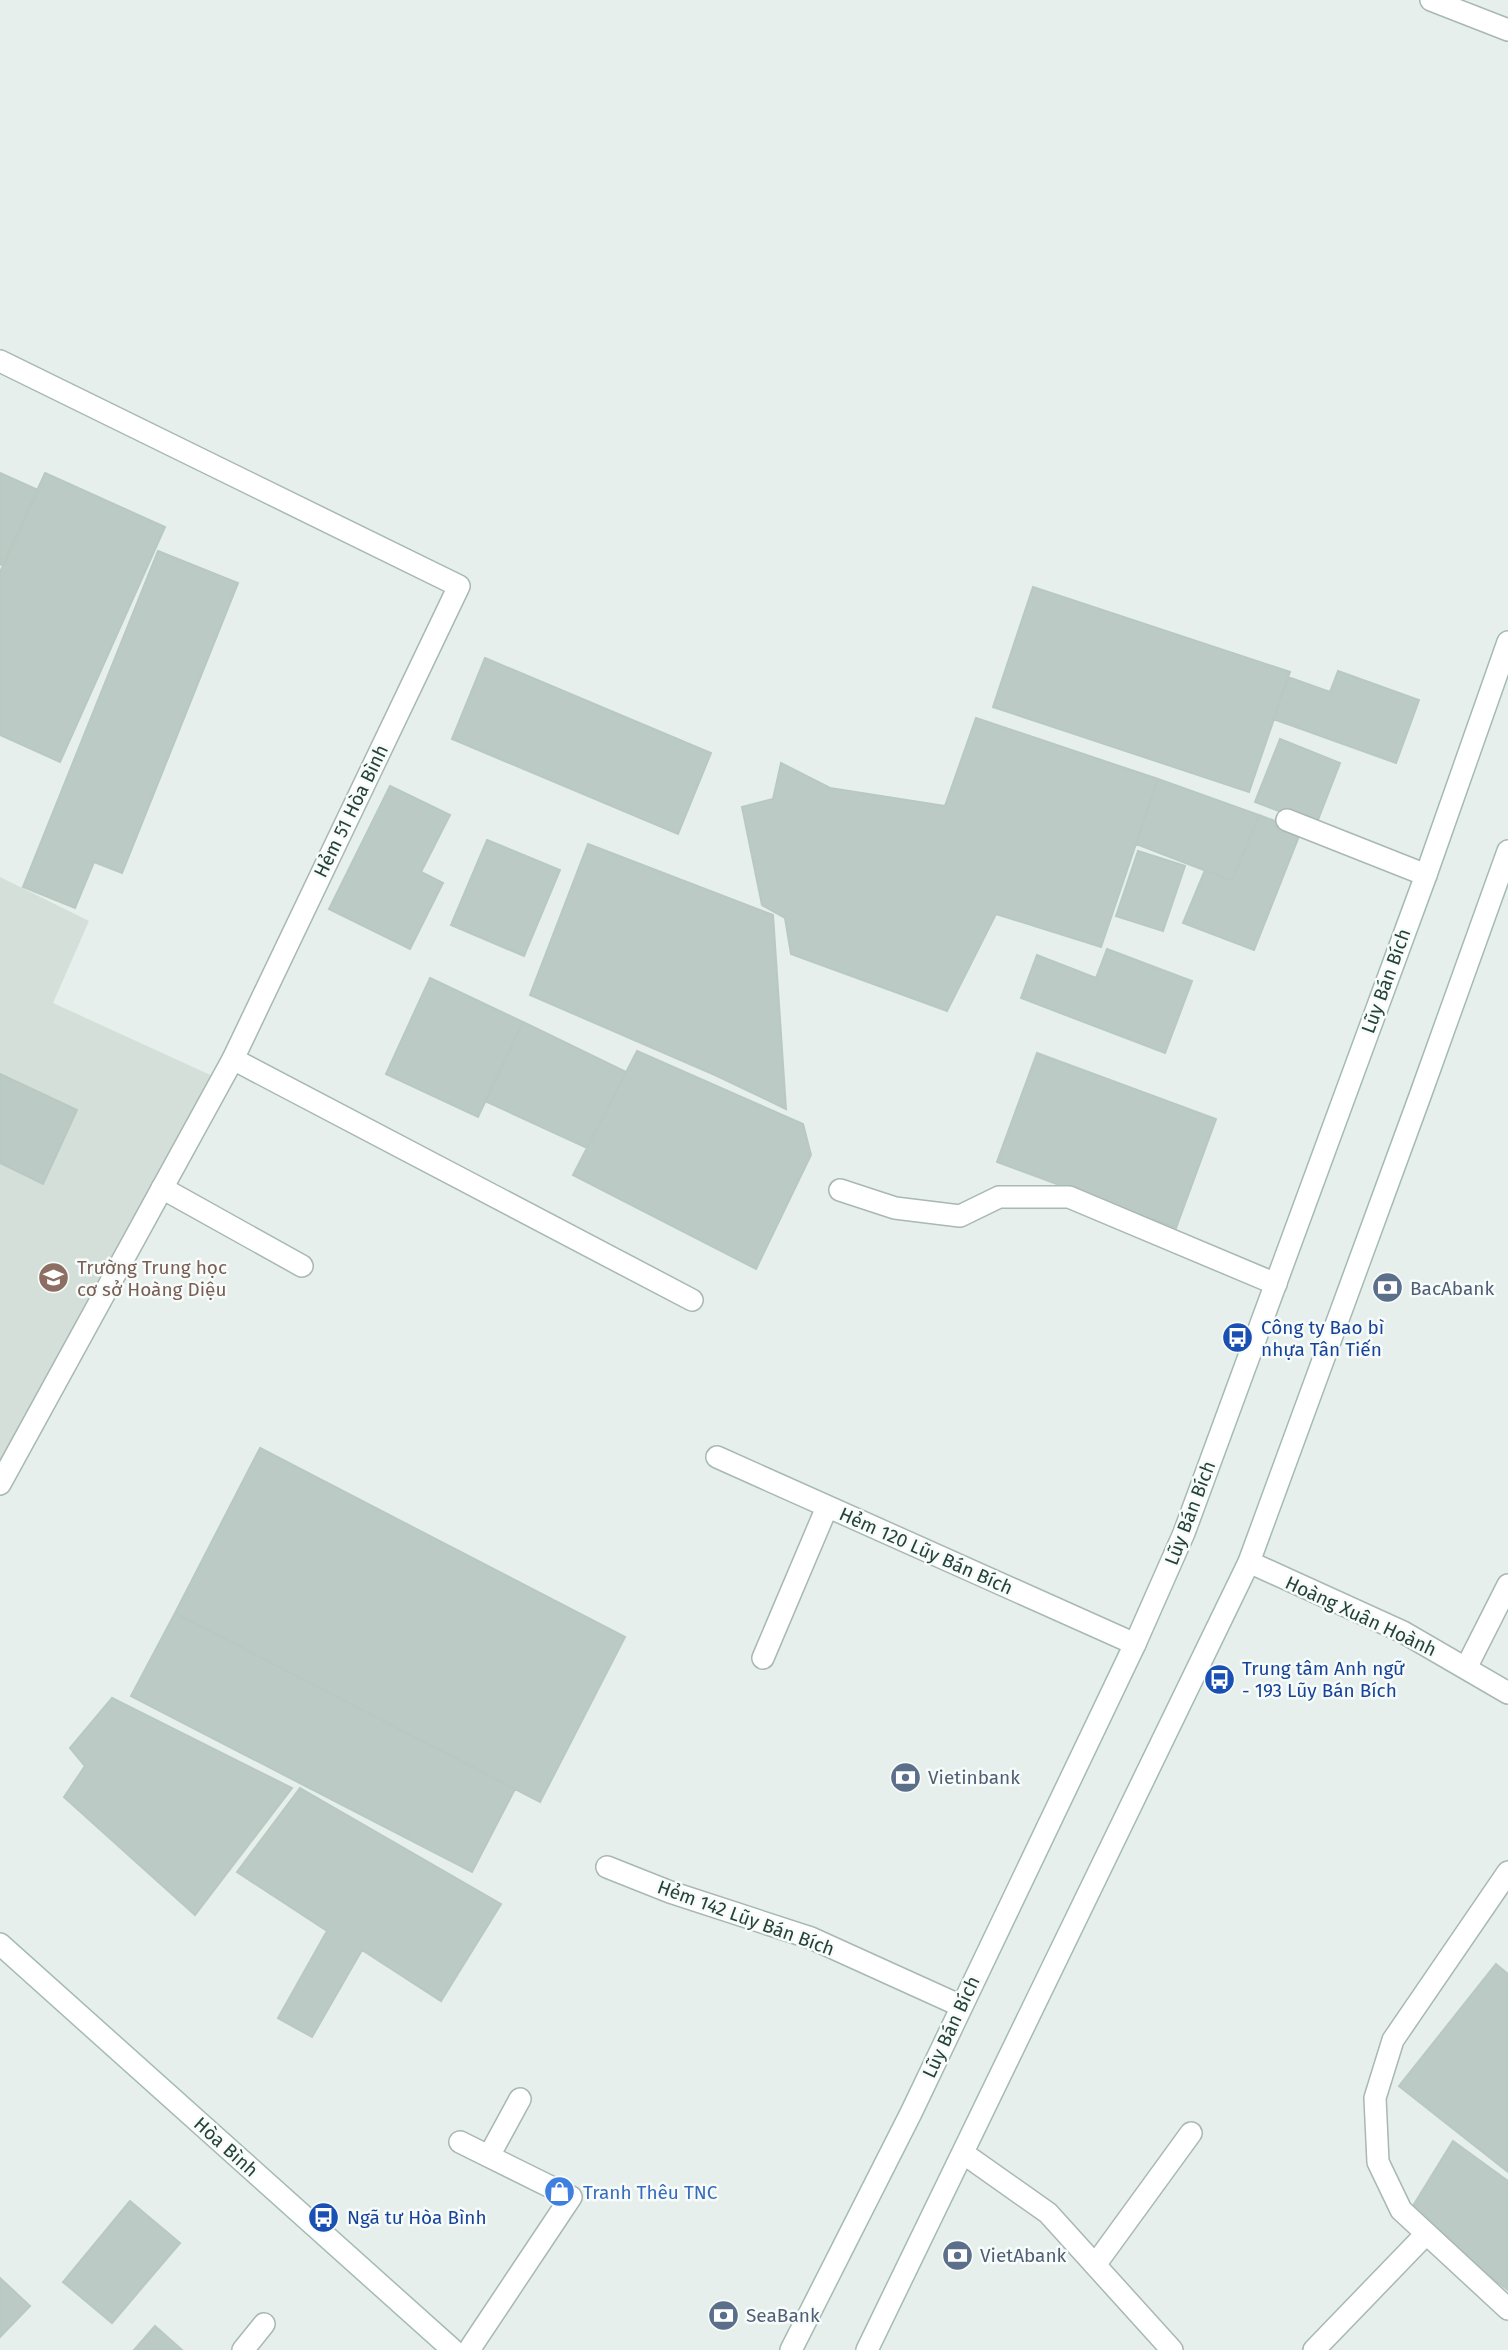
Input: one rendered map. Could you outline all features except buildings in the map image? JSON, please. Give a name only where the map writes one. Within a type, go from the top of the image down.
[{"type":"main road","points":[[1431,0],[1508,30]]},
{"type":"main road","name":"Hẻm 51 Hòa Bình","points":[[0,361],[459,586],[233,1059],[0,1484]]},
{"type":"main road","name":"Lũy Bán Bích","points":[[792,2350],[911,2113],[1135,1644],[1184,1533],[1426,874],[1508,642]]},
{"type":"main road","points":[[1287,820],[1426,874]]},
{"type":"main road","points":[[867,2350],[1249,1562],[1506,862]]},
{"type":"main road","points":[[233,1059],[692,1300]]},
{"type":"main road","points":[[162,1188],[302,1266]]},
{"type":"main road","points":[[839,1189],[895,1208],[960,1216],[999,1197],[1069,1197],[1276,1284]]},
{"type":"main road","name":"Hẻm 120 Lũy Bán Bích","points":[[717,1457],[1135,1644]]},
{"type":"main road","points":[[763,1658],[827,1507]]},
{"type":"main road","name":"Hoàng Xuân Hoành","points":[[1249,1562],[1403,1632],[1508,1693]]},
{"type":"main road","points":[[1466,1668],[1508,1586]]},
{"type":"main road","name":"Hẻm 142 Lũy Bán Bích","points":[[607,1867],[670,1892],[811,1938],[961,2006]]},
{"type":"main road","points":[[1508,1872],[1392,2039],[1375,2098],[1378,2162],[1401,2210],[1508,2309]]},
{"type":"main road","name":"Hòa Bình","points":[[0,1944],[453,2350]]},
{"type":"main road","points":[[489,2156],[520,2099]]},
{"type":"main road","points":[[1094,2265],[1191,2133]]},
{"type":"main road","points":[[460,2142],[571,2197],[469,2350]]},
{"type":"main road","points":[[963,2153],[1048,2213],[1172,2350]]},
{"type":"main road","points":[[1314,2350],[1426,2234]]},
{"type":"main road","points":[[243,2350],[264,2324]]},
{"type":"shaded area","name":"Trường Trung học cơ sở Hoàng Diệu","points":[[0,877],[89,921],[53,1003],[217,1078],[0,1479]]},
{"type":"place","name":"Trường Trung học cơ sở Hoàng Diệu","points":[[54,1278]]},
{"type":"place","name":"BacAbank","points":[[1387,1288]]},
{"type":"place","name":"Công ty Bao bì nhựa Tân Tiến","points":[[1238,1338]]},
{"type":"place","name":"Trung tâm Anh ngữ - 193 Lũy Bán Bích","points":[[1219,1679]]},
{"type":"place","name":"Vietinbank","points":[[905,1777]]},
{"type":"place","name":"Tranh Thêu TNC","points":[[560,2192]]},
{"type":"place","name":"Ngã tư Hòa Bình","points":[[324,2217]]},
{"type":"place","name":"VietAbank","points":[[957,2255]]},
{"type":"place","name":"SeaBank","points":[[723,2315]]}]
